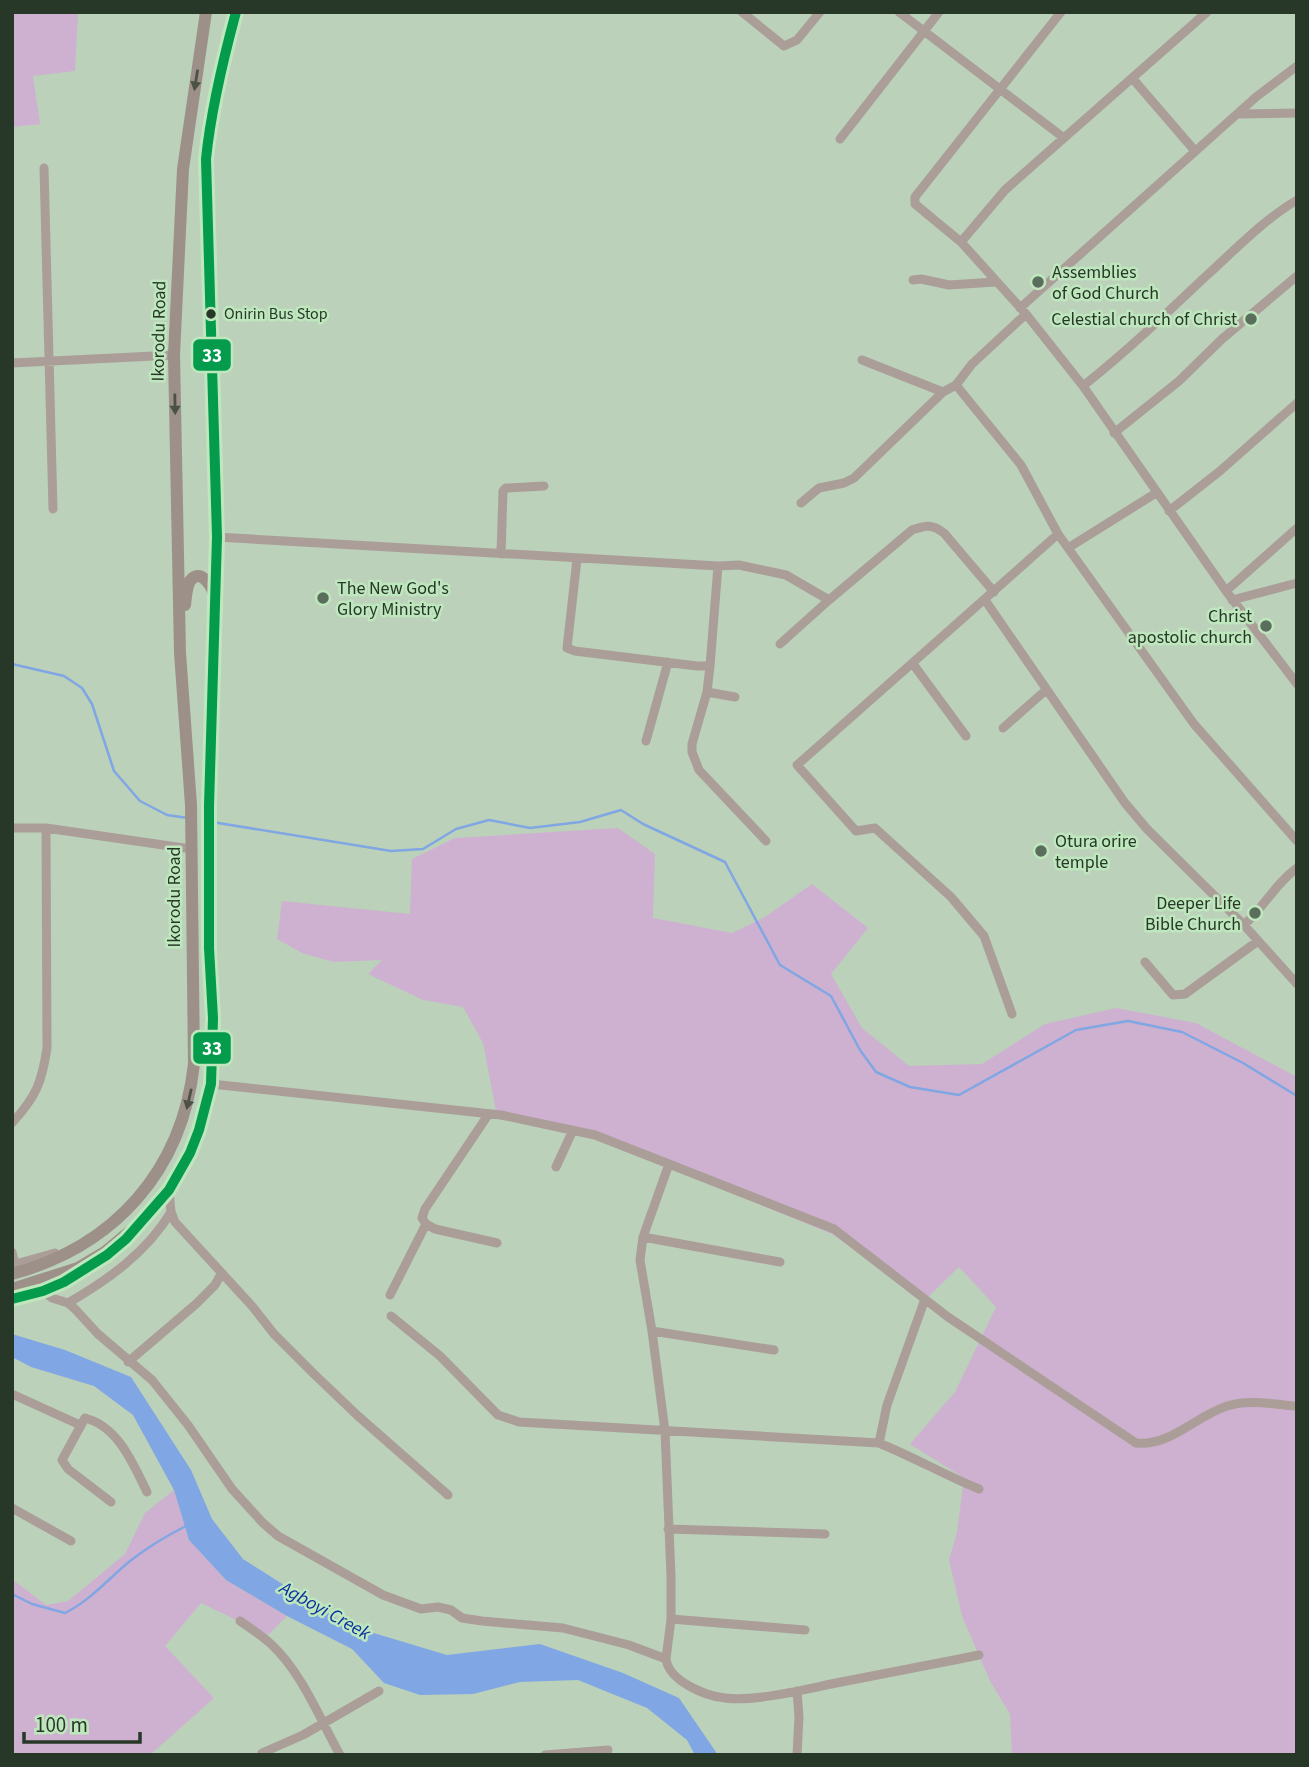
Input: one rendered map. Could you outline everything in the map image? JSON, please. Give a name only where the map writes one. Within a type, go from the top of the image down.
[{"type":"highway","name":"Ikorodu Road","points":[[13,1268],[46,1263],[75,1250],[115,1222],[153,1180],[181,1127],[188,1105],[194,1065],[180,653],[174,355],[183,169],[206,12]]},
{"type":"highway","name":"Ikorodu Road","points":[[12,1289],[78,1268],[105,1252],[145,1219],[169,1190],[190,1153],[211,1084],[213,1018],[209,948],[217,537],[206,159],[220,72],[236,12]]},
{"type":"highway","points":[[180,653],[188,584],[193,578],[202,576],[212,586],[215,599]]},
{"type":"street","points":[[743,12],[784,46],[797,40],[820,12]]},
{"type":"street","points":[[899,12],[1064,138]]},
{"type":"street","points":[[839,139],[939,12]]},
{"type":"street","points":[[1061,12],[915,197],[915,204],[961,242],[1023,311],[1083,386],[1226,591],[1297,684]]},
{"type":"street","points":[[961,242],[1005,190],[1207,12]]},
{"type":"street","points":[[801,503],[819,488],[844,483],[853,478],[943,392],[956,385],[972,364],[1023,311],[1256,97],[1297,66]]},
{"type":"street","points":[[1133,79],[1195,152]]},
{"type":"street","points":[[1240,114],[1297,114]]},
{"type":"street","points":[[44,168],[53,509]]},
{"type":"street","points":[[1083,386],[1133,344],[1246,238],[1278,211],[1297,200]]},
{"type":"street","points":[[1114,433],[1179,382],[1222,339],[1297,276]]},
{"type":"street","points":[[913,280],[949,285],[996,282]]},
{"type":"street","points":[[12,363],[174,355]]},
{"type":"street","points":[[862,360],[943,392]]},
{"type":"street","points":[[956,385],[1021,465],[1058,534],[1194,724],[1297,841]]},
{"type":"street","points":[[1169,511],[1220,471],[1297,403]]},
{"type":"street","points":[[501,554],[503,491],[506,488],[544,486]]},
{"type":"street","points":[[1068,548],[1156,493]]},
{"type":"street","points":[[780,644],[912,530],[927,526],[934,526],[944,533],[994,592]]},
{"type":"street","points":[[1226,591],[1297,528]]},
{"type":"street","points":[[1012,1014],[984,936],[968,916],[951,897],[875,828],[856,831],[797,765],[1058,534]]},
{"type":"street","points":[[217,537],[577,559],[739,565],[786,575],[800,586],[829,600]]},
{"type":"street","points":[[577,559],[567,648],[710,666]]},
{"type":"street","points":[[718,566],[707,692],[692,744],[694,760],[699,770],[766,841]]},
{"type":"street","points":[[1233,600],[1297,583]]},
{"type":"street","points":[[985,600],[1132,812],[1244,925],[1297,984]]},
{"type":"street","points":[[646,741],[668,662]]},
{"type":"street","points":[[913,664],[966,736]]},
{"type":"street","points":[[1003,728],[1046,690]]},
{"type":"street","points":[[707,692],[735,697]]},
{"type":"street","points":[[12,828],[46,828],[187,839]]},
{"type":"street","points":[[12,1123],[37,1093],[43,1079],[47,1048],[46,828]]},
{"type":"street","points":[[1244,925],[1264,905],[1278,884],[1297,868]]},
{"type":"street","points":[[1145,962],[1173,995],[1185,994],[1258,941]]},
{"type":"street","points":[[211,1084],[501,1115],[595,1135],[834,1229],[948,1317],[1136,1443],[1155,1443],[1205,1415],[1230,1405],[1253,1403],[1294,1406]]},
{"type":"street","points":[[488,1115],[425,1209],[422,1218],[435,1229],[497,1243]]},
{"type":"street","points":[[556,1167],[573,1130]]},
{"type":"street","points":[[669,1164],[643,1237],[640,1260],[665,1431],[671,1619],[667,1665],[674,1675],[715,1696],[735,1699],[797,1691],[979,1655]]},
{"type":"street","points":[[169,1190],[175,1222],[274,1334],[358,1416],[448,1495]]},
{"type":"street","points":[[68,1303],[98,1285],[147,1245],[171,1212]]},
{"type":"street","name":"Ikorodu Road","points":[[12,1299],[64,1282],[107,1255],[126,1240],[145,1219]]},
{"type":"street","points":[[390,1295],[426,1224]]},
{"type":"street","points":[[643,1237],[780,1262]]},
{"type":"street","points":[[12,1252],[13,1268]]},
{"type":"street","points":[[128,1362],[196,1304],[215,1285],[221,1274]]},
{"type":"street","points":[[43,1291],[52,1298],[68,1303],[128,1362],[160,1388],[232,1489],[278,1536],[383,1595],[421,1609],[445,1608],[462,1618],[563,1628],[629,1645],[666,1659]]},
{"type":"street","points":[[879,1443],[887,1405],[925,1299]]},
{"type":"street","points":[[391,1317],[440,1356],[498,1415],[506,1419],[536,1425],[879,1443],[979,1489]]},
{"type":"street","points":[[652,1331],[774,1349]]},
{"type":"street","points":[[12,1394],[80,1425]]},
{"type":"street","points":[[111,1502],[63,1464],[63,1456],[83,1419],[88,1418],[102,1425],[117,1438],[147,1492]]},
{"type":"street","points":[[12,1508],[71,1541]]},
{"type":"street","points":[[668,1529],[825,1534]]},
{"type":"street","points":[[671,1619],[805,1630]]},
{"type":"street","points":[[240,1621],[273,1646],[299,1680],[340,1755]]},
{"type":"street","points":[[262,1753],[303,1735],[379,1691]]},
{"type":"street","points":[[796,1755],[799,1717],[797,1691]]},
{"type":"street","points":[[545,1755],[608,1750]]},
{"type":"shaded area","points":[[12,12],[78,12],[75,71],[33,76],[40,124],[12,127]]},
{"type":"shaded area","points":[[618,828],[655,854],[653,918],[732,933],[765,917],[812,884],[868,928],[831,974],[862,1028],[909,1066],[982,1064],[1045,1024],[1116,1008],[1196,1023],[1297,1077],[1297,1755],[1012,1755],[1010,1714],[990,1681],[962,1616],[949,1560],[957,1532],[964,1478],[910,1444],[955,1392],[996,1307],[959,1267],[926,1299],[832,1234],[582,1132],[497,1116],[483,1043],[463,1007],[423,1000],[368,974],[382,960],[334,962],[302,953],[277,939],[282,901],[410,914],[412,859],[455,838]]},
{"type":"shaded area","points":[[174,1490],[189,1540],[226,1580],[287,1616],[268,1635],[201,1603],[165,1646],[214,1698],[150,1755],[12,1755],[12,1579],[46,1605],[68,1601],[125,1554],[145,1513]]},
{"type":"water","points":[[12,1334],[65,1350],[131,1377],[191,1470],[212,1519],[243,1559],[347,1625],[447,1655],[540,1644],[623,1673],[679,1698],[718,1755],[695,1755],[687,1740],[647,1708],[578,1680],[520,1682],[473,1694],[420,1695],[384,1683],[352,1649],[287,1616],[226,1580],[189,1540],[174,1490],[133,1415],[94,1386],[31,1367],[12,1357]]},
{"type":"waterway","points":[[12,664],[64,676],[82,688],[92,704],[114,771],[140,801],[167,815],[188,818]]},
{"type":"waterway","points":[[212,822],[391,851],[423,849],[456,829],[489,820],[530,828],[580,822],[621,810],[643,824],[725,862],[780,965],[831,996],[860,1050],[876,1072],[910,1087],[959,1095],[1076,1030],[1128,1021],[1182,1032],[1243,1063],[1297,1096]]},
{"type":"waterway","points":[[12,1594],[32,1604],[65,1613],[91,1596],[137,1556],[186,1526]]},
{"type":"transit line","name":"33","points":[[12,1299],[64,1282],[107,1255],[126,1239],[169,1190],[190,1153],[211,1084],[213,1018],[209,948],[209,806],[217,537],[206,159],[218,85],[236,12]]},
{"type":"place","name":"Assemblies of God Church","points":[[1038,282]]},
{"type":"place","name":"Onirin Bus Stop","points":[[211,314]]},
{"type":"place","name":"Celestial church of Christ","points":[[1251,319]]},
{"type":"place","name":"The New God's Glory Ministry","points":[[323,598]]},
{"type":"place","name":"Christ apostolic church","points":[[1266,626]]},
{"type":"place","name":"Otura orire temple","points":[[1041,851]]},
{"type":"place","name":"Deeper Life Bible Church","points":[[1255,913]]},
{"type":"water label","name":"Agboyi Creek","points":[[325,1611]]}]
